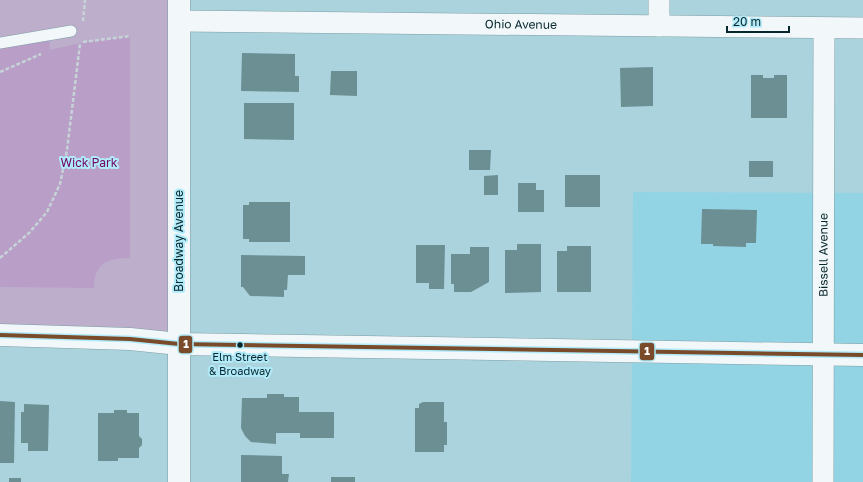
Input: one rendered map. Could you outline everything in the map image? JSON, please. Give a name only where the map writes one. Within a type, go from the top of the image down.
[{"type":"street","points":[[659,0],[659,26]]},
{"type":"street","name":"Ohio Avenue","points":[[179,10],[659,26],[863,28]]},
{"type":"street","name":"Broadway Avenue","points":[[179,10],[179,482]]},
{"type":"street","name":"Bissell Avenue","points":[[823,482],[824,28]]},
{"type":"street","points":[[0,335],[130,339],[179,344],[863,355]]},
{"type":"lane","points":[[0,43],[76,33]]},
{"type":"path","points":[[82,27],[85,0]]},
{"type":"path","points":[[0,258],[29,233],[47,212],[60,184],[67,150],[80,43],[76,33]]},
{"type":"path","points":[[74,44],[130,36]]},
{"type":"path","points":[[0,72],[42,53]]},
{"type":"shaded area","points":[[633,192],[863,193],[863,482],[631,482]]},
{"type":"green space","name":"Wick Park","points":[[0,0],[179,0],[179,344],[0,335]]},
{"type":"green space","points":[[49,35],[50,50],[80,43],[130,36],[130,258],[115,259],[104,264],[97,273],[94,288],[0,287],[0,43]]},
{"type":"building","points":[[242,53],[295,54],[295,76],[299,76],[299,92],[241,91]]},
{"type":"building","points":[[653,67],[653,106],[621,107],[620,68]]},
{"type":"building","points":[[331,71],[357,71],[357,96],[330,95]]},
{"type":"building","points":[[751,75],[763,75],[763,78],[774,78],[774,75],[787,75],[787,118],[751,118]]},
{"type":"building","points":[[244,103],[294,103],[294,140],[244,139]]},
{"type":"building","points":[[469,150],[491,150],[490,170],[469,170]]},
{"type":"building","points":[[749,161],[773,161],[773,177],[749,177]]},
{"type":"building","points":[[498,175],[498,195],[484,195],[484,176]]},
{"type":"building","points":[[565,175],[600,175],[600,207],[565,207]]},
{"type":"building","points":[[518,183],[536,183],[536,190],[544,190],[544,212],[518,212]]},
{"type":"building","points":[[249,202],[290,202],[290,242],[249,242],[249,239],[243,239],[243,205],[249,205]]},
{"type":"building","points":[[702,209],[757,210],[756,243],[746,243],[746,247],[701,244]]},
{"type":"building","points":[[517,244],[541,244],[541,292],[505,293],[505,250],[517,250]]},
{"type":"building","points":[[416,245],[445,245],[444,289],[429,289],[429,283],[416,283]]},
{"type":"building","points":[[567,246],[591,246],[591,292],[557,292],[557,251],[567,251]]},
{"type":"building","points":[[470,247],[489,247],[489,282],[471,292],[454,292],[454,284],[451,284],[451,254],[470,254]]},
{"type":"building","points":[[241,255],[305,256],[305,275],[288,275],[287,290],[284,290],[284,297],[250,296],[243,287],[241,287]]},
{"type":"building","points":[[267,394],[284,394],[284,397],[299,397],[299,412],[334,412],[334,438],[300,438],[300,433],[276,433],[276,444],[251,442],[245,436],[241,428],[242,398],[267,398]]},
{"type":"building","points":[[0,401],[15,402],[14,463],[0,463]]},
{"type":"building","points":[[423,402],[444,402],[444,422],[447,422],[447,445],[444,445],[444,452],[415,452],[415,408],[419,408],[419,404]]},
{"type":"building","points":[[24,404],[49,405],[48,451],[28,451],[28,443],[21,443],[21,412],[24,412]]},
{"type":"building","points":[[114,410],[127,410],[127,413],[139,413],[139,436],[142,439],[142,445],[139,448],[139,458],[118,458],[118,461],[98,461],[98,413],[114,413]]},
{"type":"building","points":[[241,455],[282,456],[282,474],[289,474],[288,482],[241,482]]},
{"type":"building","points":[[331,477],[355,477],[355,482],[331,482]]},
{"type":"building","points":[[9,478],[21,478],[21,482],[9,482]]},
{"type":"transit line","name":"1","points":[[0,335],[130,339],[179,344],[863,355]]},
{"type":"place","name":"Elm Street & Broadway","points":[[240,345]]}]
